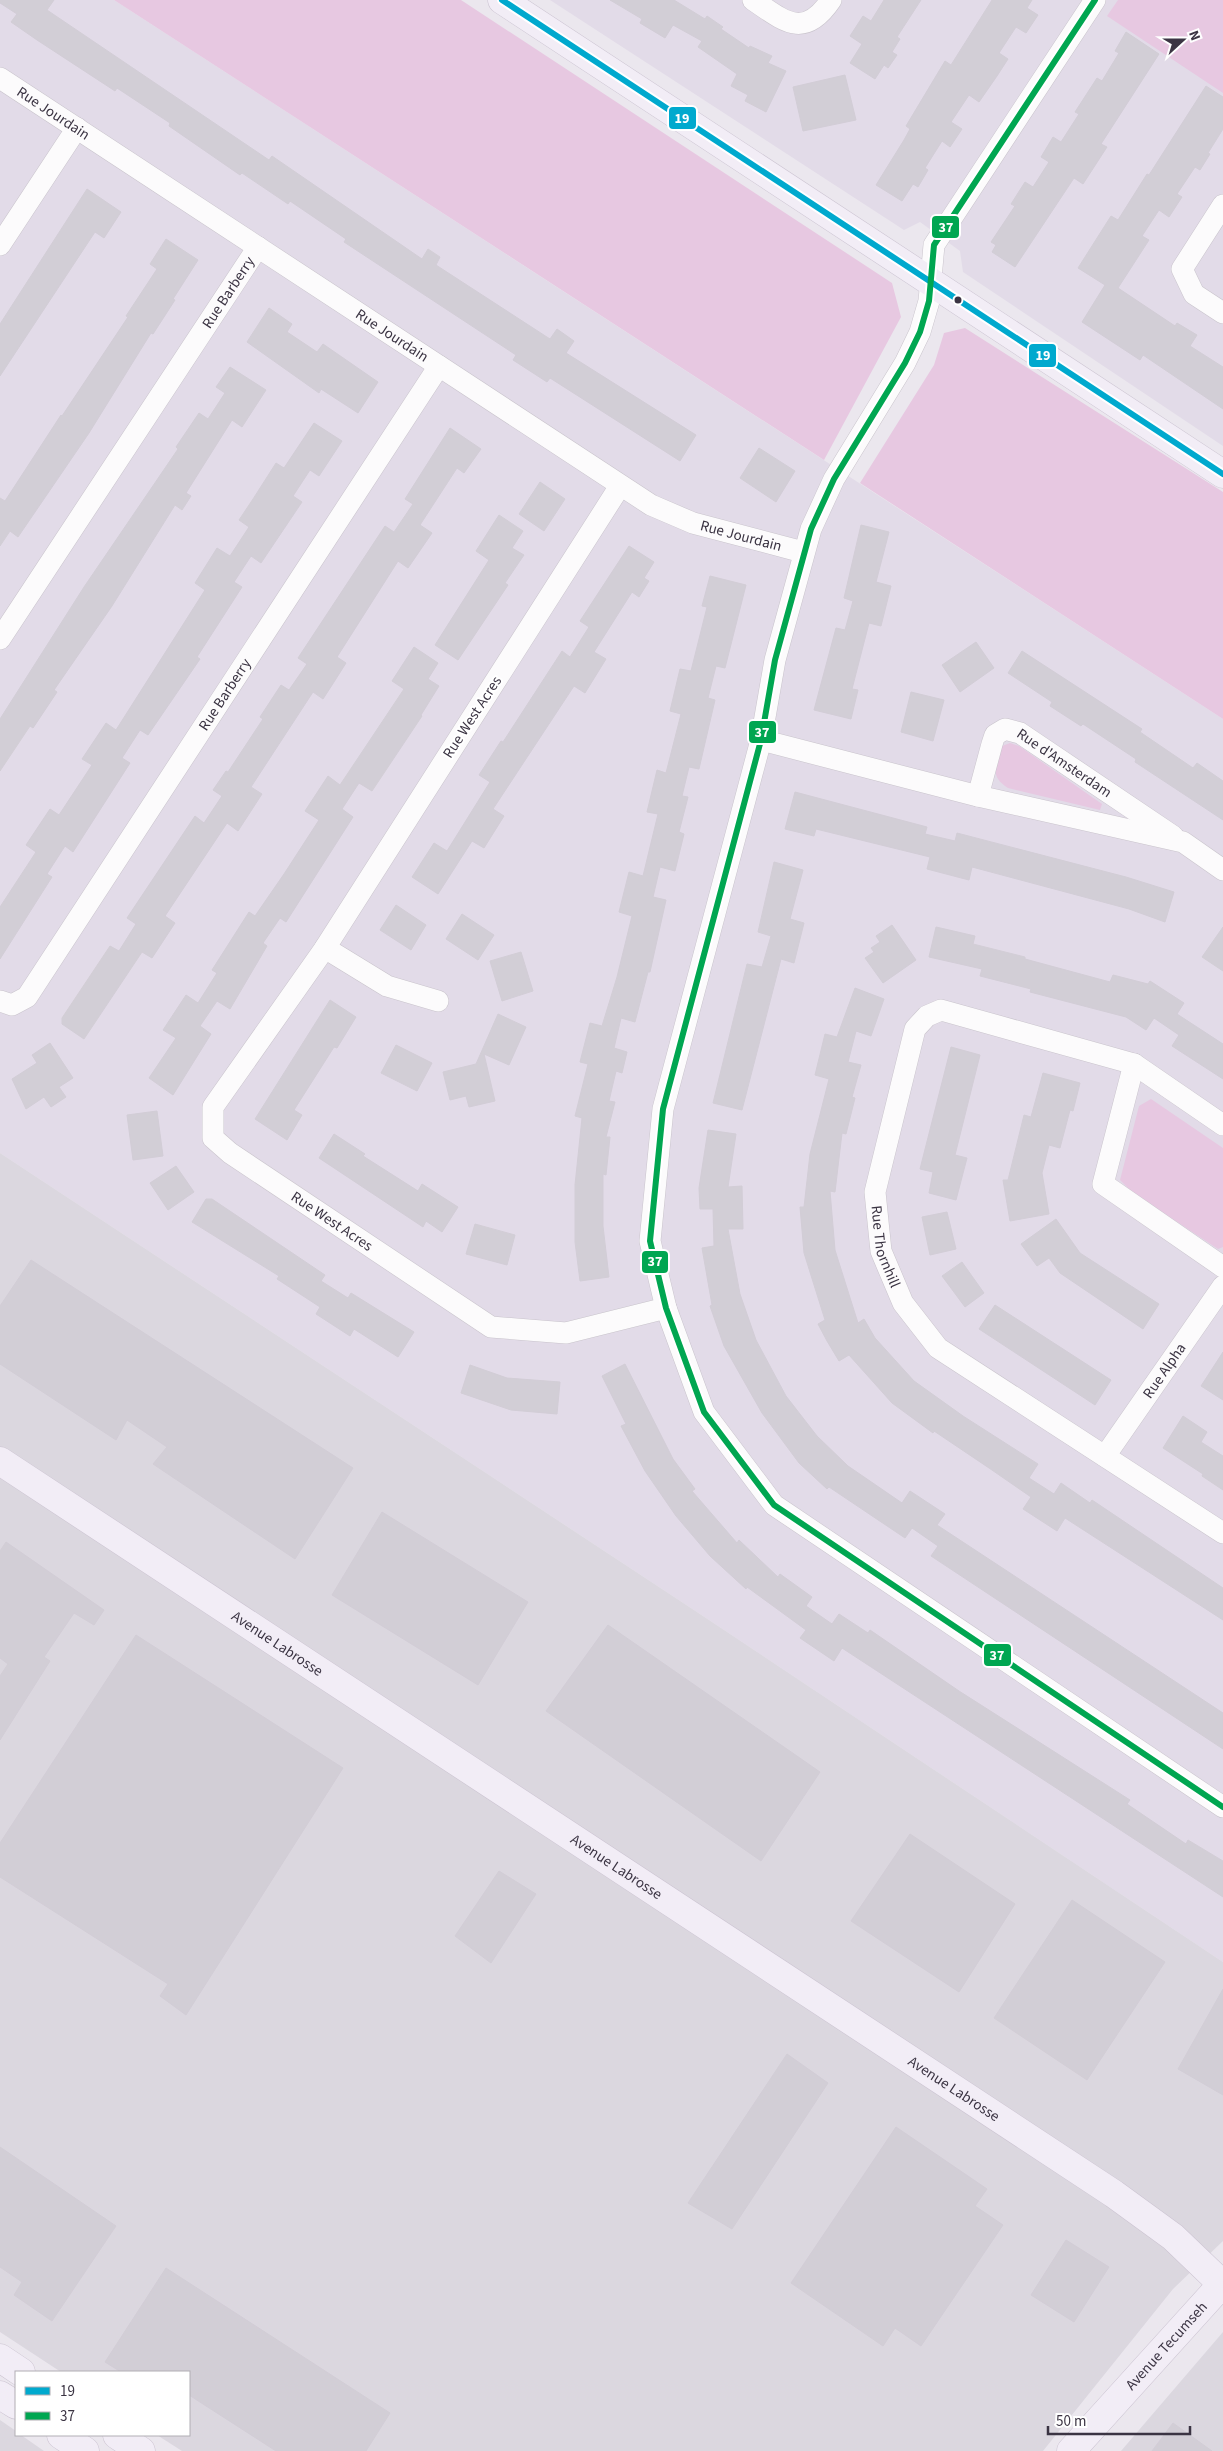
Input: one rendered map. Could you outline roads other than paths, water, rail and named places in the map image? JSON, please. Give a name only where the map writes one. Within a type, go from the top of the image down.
[{"type":"street","points":[[502,0],[1223,474]]},
{"type":"street","points":[[753,0],[788,23],[805,24],[821,14],[831,0]]},
{"type":"street","points":[[1095,0],[934,245],[927,310],[920,332],[905,363],[825,496],[804,552],[775,660],[760,740],[662,1110],[650,1241],[666,1308],[704,1412],[774,1505],[1223,1807]]},
{"type":"street","name":"Rue Jourdain","points":[[0,78],[620,486],[659,509],[684,520],[804,552]]},
{"type":"street","points":[[0,245],[77,128]]},
{"type":"street","points":[[1223,205],[1182,270],[1194,294],[1223,313]]},
{"type":"street","name":"Rue Barberry","points":[[0,639],[258,247]]},
{"type":"street","name":"Rue Barberry","points":[[0,1001],[12,1005],[27,997],[439,366]]},
{"type":"street","name":"Rue West Acres","points":[[620,486],[324,948],[213,1108],[213,1138],[230,1153],[490,1327],[566,1333],[666,1308]]},
{"type":"street","name":"Rue d'Amsterdam","points":[[978,796],[995,735],[1005,729],[1020,733],[1223,870]]},
{"type":"street","name":"Rue d'Amsterdam","points":[[760,740],[978,796],[1183,842]]},
{"type":"street","points":[[324,948],[387,986],[438,1001]]},
{"type":"street","name":"Rue Thornhill","points":[[1223,1125],[1134,1064],[942,1010],[927,1016],[915,1029],[875,1192],[881,1251],[903,1303],[938,1348],[1223,1533]]},
{"type":"street","points":[[1134,1064],[1103,1184],[1223,1267]]},
{"type":"street","name":"Rue Alpha","points":[[1105,1456],[1223,1286]]},
{"type":"street","name":"Avenue Labrosse","points":[[0,1461],[1114,2194],[1173,2237],[1223,2284]]},
{"type":"street","name":"Avenue Tecumseh","points":[[1071,2451],[1223,2284]]},
{"type":"street","points":[[0,2358],[20,2371]]},
{"type":"street","points":[[0,2395],[15,2405]]},
{"type":"street","points":[[62,2436],[85,2451]]},
{"type":"street","points":[[118,2436],[141,2451]]}]
